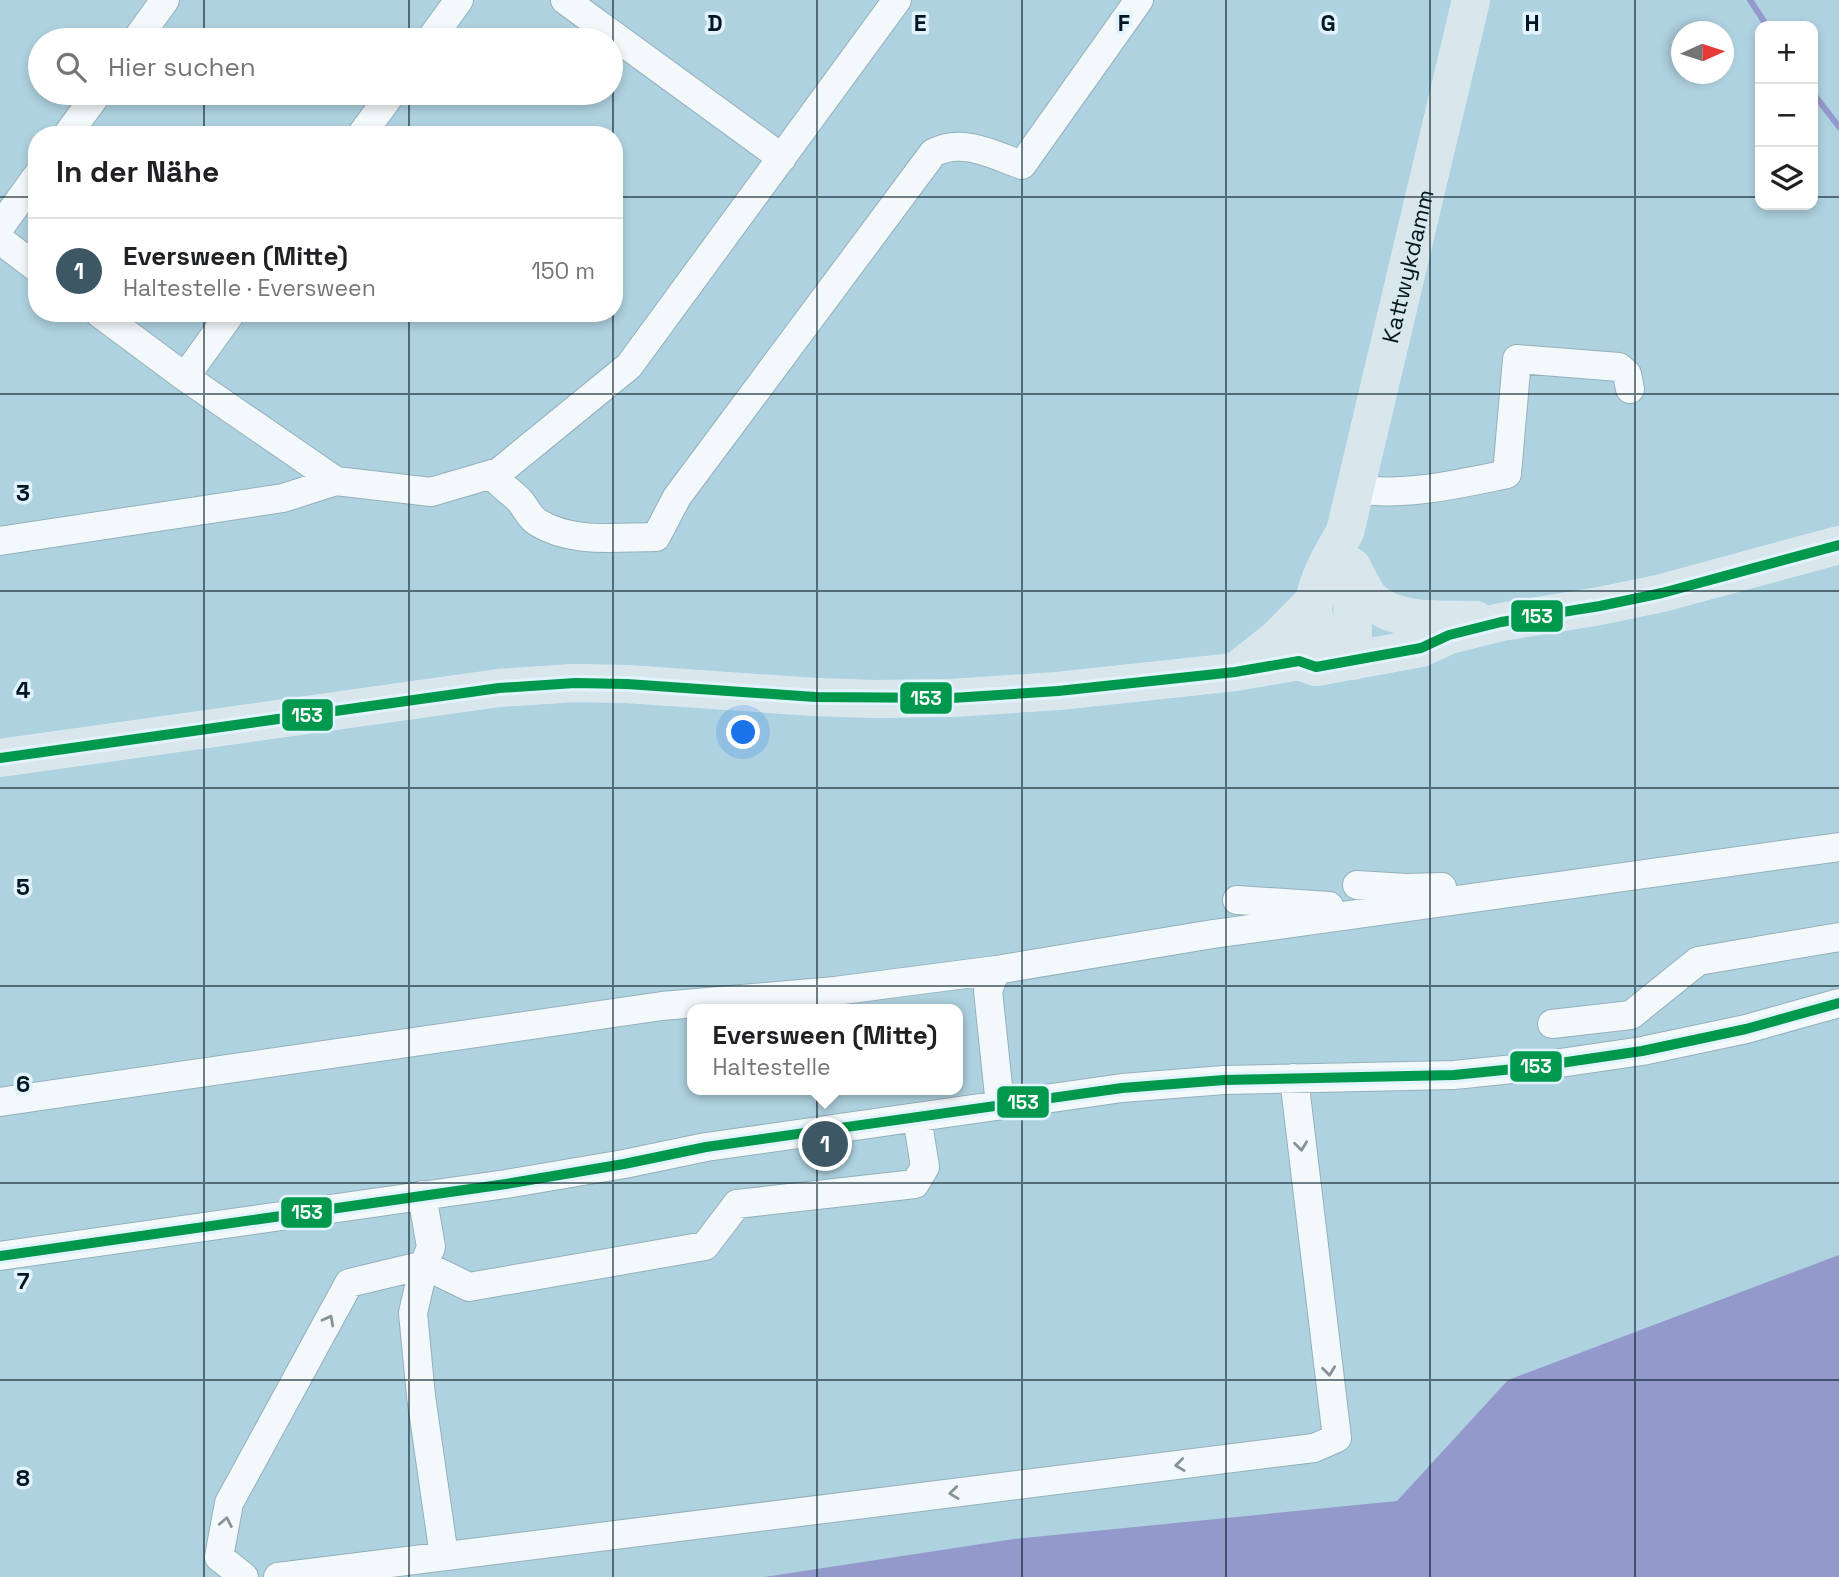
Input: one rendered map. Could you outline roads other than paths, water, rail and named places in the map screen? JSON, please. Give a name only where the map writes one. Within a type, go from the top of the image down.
[{"type":"main road","name":"Kattwykdamm","points":[[1329,656],[1313,602],[1321,578],[1345,532],[1471,0]]},
{"type":"main road","name":"Kattwykdamm","points":[[1329,656],[1352,567],[1345,532]]},
{"type":"main road","points":[[0,758],[433,696],[575,683],[876,699],[952,698],[1058,691],[1235,672],[1329,656],[1421,649],[1449,635],[1501,622],[1631,600],[1719,579],[1839,545]]},
{"type":"main road","points":[[1352,567],[1368,596],[1389,611],[1411,617],[1501,622]]},
{"type":"main road","points":[[1235,672],[1277,639],[1313,602]]},
{"type":"street","points":[[145,28],[165,0]]},
{"type":"street","points":[[439,28],[459,0]]},
{"type":"street","points":[[565,0],[603,28]]},
{"type":"street","points":[[0,541],[283,498],[337,481],[431,492],[499,472],[629,366],[897,0]]},
{"type":"street","points":[[492,474],[500,486],[520,501],[535,521],[563,535],[656,537],[677,497],[933,153],[957,145],[1022,164],[1139,0]]},
{"type":"street","points":[[623,42],[782,158]]},
{"type":"street","points":[[74,126],[89,105]]},
{"type":"street","points":[[368,126],[383,105]]},
{"type":"street","points":[[0,227],[28,188]]},
{"type":"street","points":[[0,240],[28,261]]},
{"type":"street","points":[[111,322],[185,377],[337,481]]},
{"type":"street","points":[[185,377],[225,322]]},
{"type":"street","points":[[1354,489],[1374,492],[1412,489],[1465,483],[1507,474],[1517,359],[1619,366],[1627,374],[1630,389]]},
{"type":"street","points":[[0,1102],[662,1006],[835,991],[996,970],[1213,934],[1839,847]]},
{"type":"street","points":[[1357,885],[1406,888],[1539,887]]},
{"type":"street","points":[[1237,900],[1390,910]]},
{"type":"street","points":[[1552,1024],[1631,1015],[1698,961],[1839,937]]},
{"type":"street","points":[[996,970],[988,991],[1000,1105]]},
{"type":"street","points":[[0,1256],[598,1169],[706,1147],[1167,1084],[1454,1075],[1533,1067],[1642,1051],[1746,1029],[1839,1003]]},
{"type":"street","points":[[278,1577],[1314,1448],[1337,1438],[1294,1078]]},
{"type":"street","points":[[244,1577],[219,1557],[229,1503],[349,1283],[424,1265],[469,1287],[705,1246],[737,1204],[915,1184],[925,1167],[917,1117]]},
{"type":"street","points":[[422,1195],[431,1247],[413,1313],[421,1396],[444,1556]]},
{"type":"water","points":[[1839,1255],[1839,1577],[764,1577],[1014,1539],[1397,1501],[1508,1380]]},
{"type":"waterway","points":[[1750,0],[1764,21]]},
{"type":"waterway","points":[[1818,100],[1839,127]]},
{"type":"place","name":"Eversween (Mitte)","points":[[825,1144]]}]
